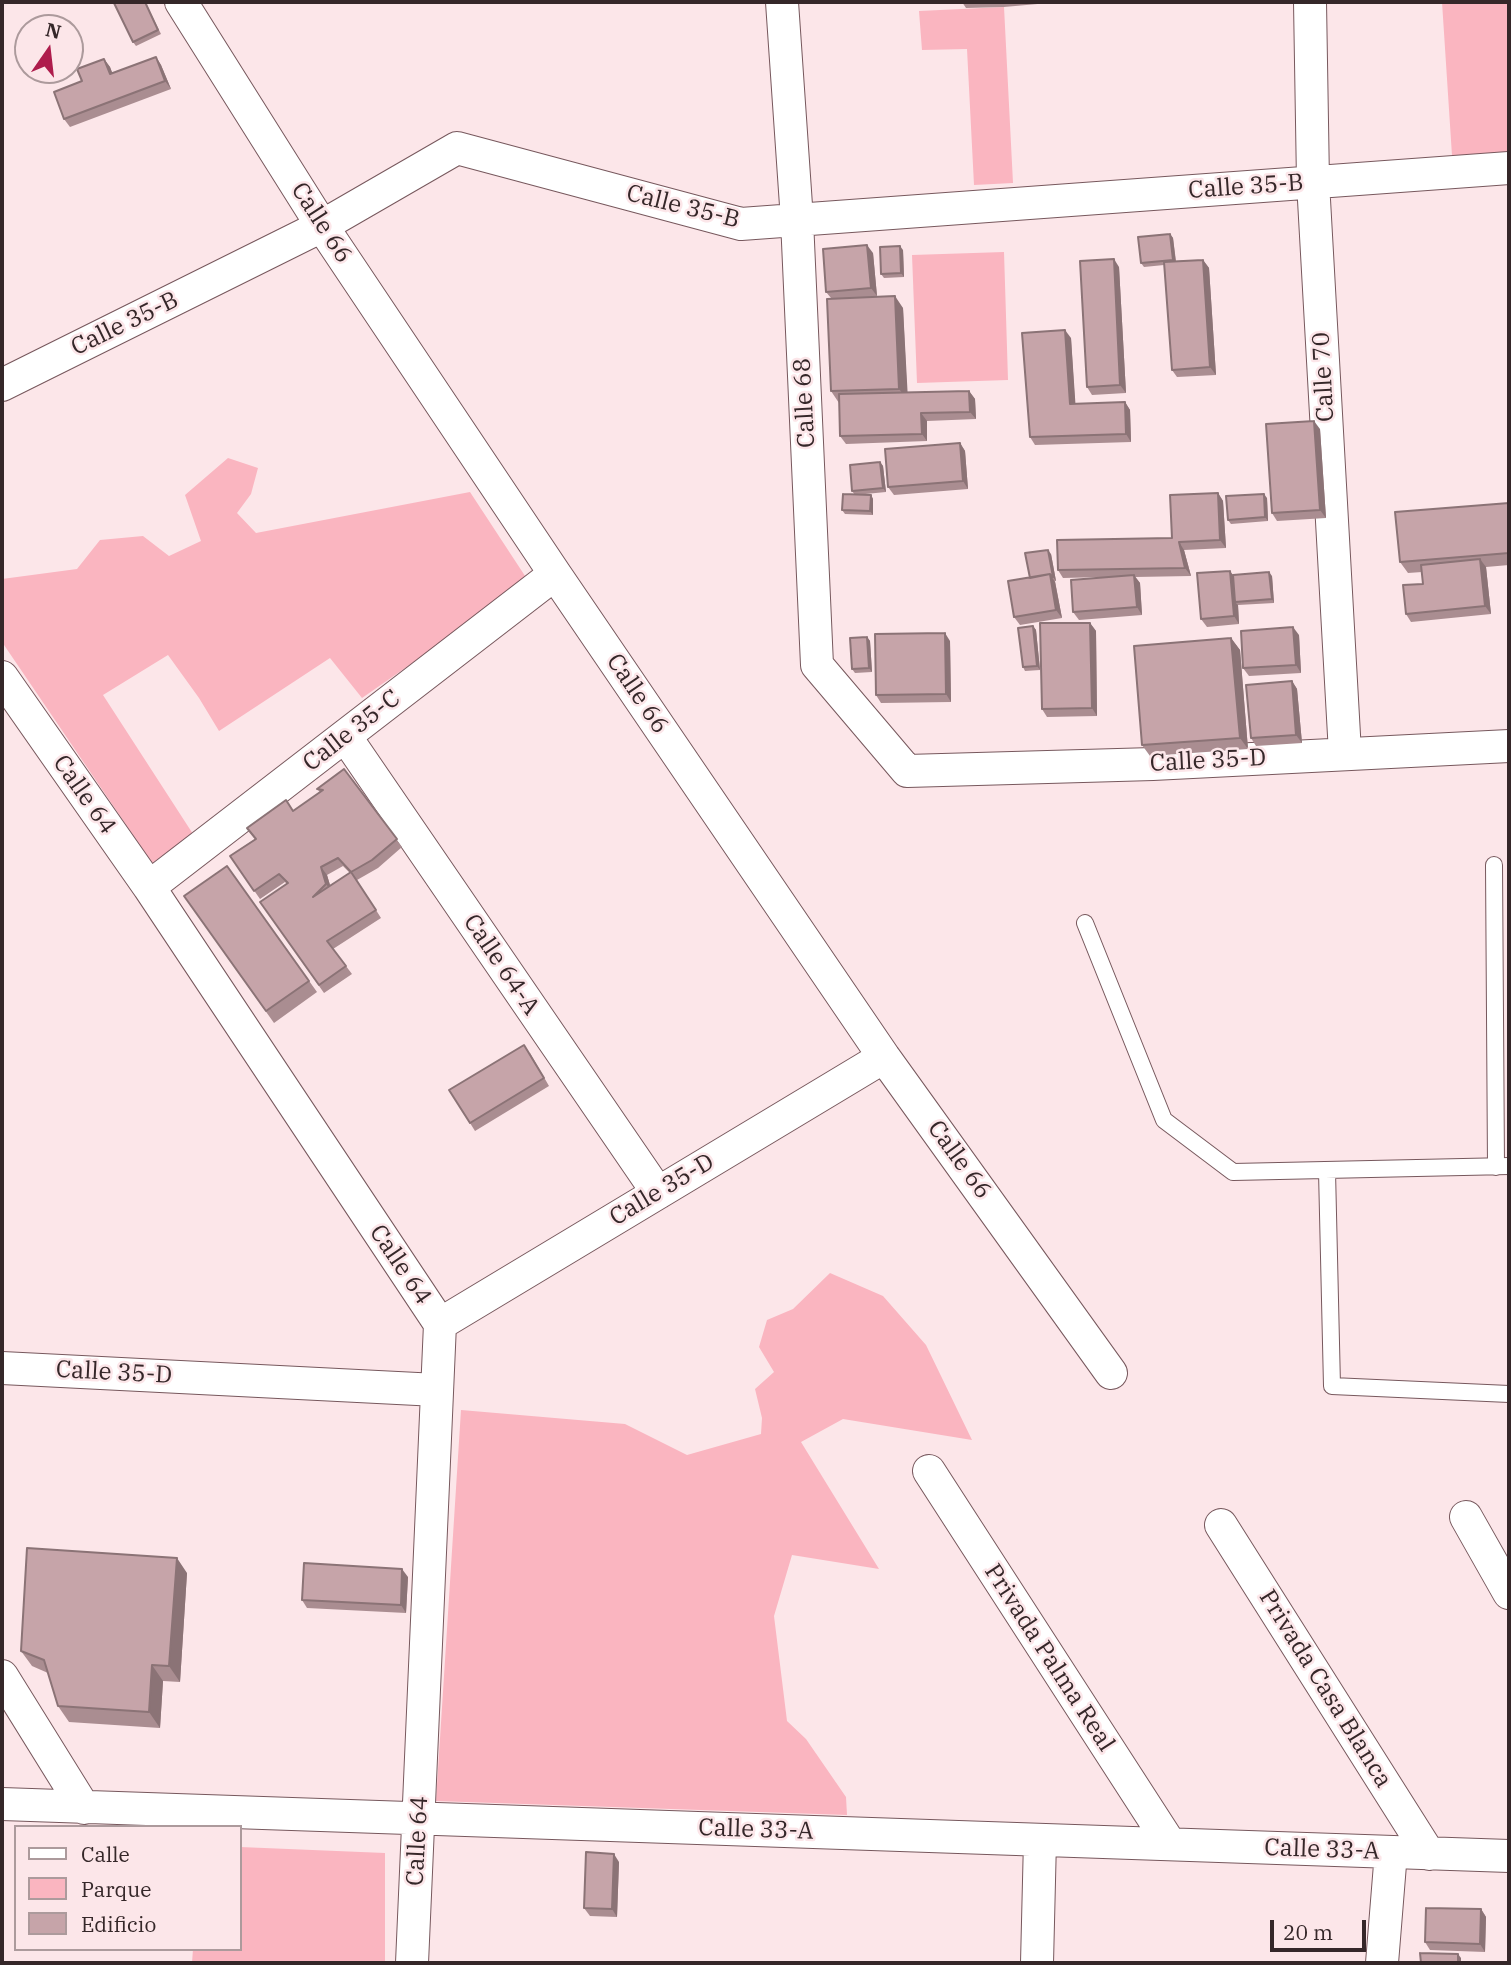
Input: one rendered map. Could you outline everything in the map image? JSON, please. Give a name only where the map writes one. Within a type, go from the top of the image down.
[{"type":"street","name":"Calle 66","points":[[181,2],[322,226],[555,575],[884,1057],[1111,1373]]},
{"type":"street","name":"Calle 68","points":[[782,2],[797,220],[817,664],[907,771]]},
{"type":"street","name":"Calle 70","points":[[1310,2],[1313,182],[1345,753]]},
{"type":"street","name":"Calle 35-B","points":[[2,385],[322,226],[457,148],[741,224],[1509,168]]},
{"type":"street","name":"Calle 35-C","points":[[149,887],[555,575]]},
{"type":"street","name":"Calle 64","points":[[2,677],[149,887],[440,1324],[412,1963]]},
{"type":"street","name":"Calle 64-A","points":[[345,736],[658,1193]]},
{"type":"street","name":"Calle 35-D","points":[[907,771],[1153,764],[1509,746]]},
{"type":"street","name":"Calle 35-D","points":[[440,1324],[884,1057]]},
{"type":"street","name":"Calle 35-D","points":[[2,1368],[437,1390]]},
{"type":"street","name":"Privada Palma Real","points":[[929,1471],[1170,1844]]},
{"type":"street","points":[[1466,1517],[1509,1593]]},
{"type":"street","name":"Privada Casa Blanca","points":[[1222,1525],[1429,1854]]},
{"type":"street","points":[[2,1676],[84,1808]]},
{"type":"street","name":"Calle 33-A","points":[[2,1804],[1509,1856]]},
{"type":"street","points":[[1037,1963],[1040,1840]]},
{"type":"street","points":[[1382,1963],[1391,1852]]},
{"type":"lane","points":[[1085,923],[1164,1120],[1233,1172],[1503,1167],[1494,865]]},
{"type":"lane","points":[[1326,1171],[1332,1386],[1509,1394]]},
{"type":"green space","points":[[1442,2],[1509,2],[1509,168],[1453,171]]},
{"type":"green space","points":[[1004,7],[1013,183],[974,185],[967,49],[922,50],[919,11]]},
{"type":"green space","points":[[1004,252],[1008,380],[917,383],[912,255]]},
{"type":"green space","points":[[228,458],[258,468],[251,494],[237,513],[256,533],[470,492],[529,582],[362,698],[330,658],[219,731],[168,655],[103,695],[193,834],[152,863],[2,642],[2,579],[77,569],[100,540],[143,536],[169,556],[201,541],[185,495]]},
{"type":"green space","points":[[830,1273],[883,1296],[926,1345],[972,1440],[843,1419],[801,1442],[879,1569],[792,1555],[774,1616],[787,1721],[806,1739],[846,1797],[847,1815],[436,1801],[461,1410],[625,1424],[687,1455],[761,1434],[762,1418],[755,1389],[774,1372],[759,1347],[767,1320],[793,1309]]},
{"type":"green space","points":[[242,1847],[385,1853],[385,1963],[192,1963],[193,1951],[242,1951]]},
{"type":"building","points":[[145,2],[158,30],[133,42],[114,3]]},
{"type":"building","points":[[156,57],[165,81],[64,119],[54,92],[74,84],[84,84],[84,66],[104,59],[110,74]]},
{"type":"building","points":[[1170,234],[1173,260],[1141,263],[1138,237]]},
{"type":"building","points":[[867,245],[871,288],[826,292],[823,249]]},
{"type":"building","points":[[900,246],[901,273],[881,274],[880,247]]},
{"type":"building","points":[[1114,259],[1120,385],[1087,387],[1080,261]]},
{"type":"building","points":[[1203,260],[1210,367],[1172,370],[1164,262]]},
{"type":"building","points":[[895,296],[899,389],[831,391],[827,299]]},
{"type":"building","points":[[1065,330],[1070,404],[1125,402],[1126,434],[1030,437],[1022,333]]},
{"type":"building","points":[[969,391],[970,412],[921,413],[922,434],[840,436],[839,394]]},
{"type":"building","points":[[1314,421],[1320,510],[1272,513],[1266,424]]},
{"type":"building","points":[[960,443],[963,481],[888,487],[885,449]]},
{"type":"building","points":[[880,462],[883,488],[852,491],[850,465]]},
{"type":"building","points":[[1218,493],[1220,540],[1179,542],[1185,568],[1058,570],[1057,540],[1172,538],[1170,495]]},
{"type":"building","points":[[843,494],[871,495],[870,511],[842,510]]},
{"type":"building","points":[[1264,494],[1265,517],[1228,520],[1226,496]]},
{"type":"building","points":[[1509,503],[1509,553],[1400,562],[1395,512]]},
{"type":"building","points":[[1048,550],[1053,577],[1050,574],[1030,578],[1025,553]]},
{"type":"building","points":[[1480,559],[1485,606],[1406,614],[1403,585],[1423,584],[1421,565]]},
{"type":"building","points":[[1230,571],[1234,616],[1201,619],[1197,573]]},
{"type":"building","points":[[1269,572],[1272,599],[1235,602],[1233,575]]},
{"type":"building","points":[[1050,574],[1056,610],[1014,617],[1008,581]]},
{"type":"building","points":[[1134,575],[1137,607],[1073,612],[1071,580]]},
{"type":"building","points":[[1040,623],[1090,623],[1092,708],[1042,709]]},
{"type":"building","points":[[1033,626],[1037,666],[1023,667],[1018,628]]},
{"type":"building","points":[[1293,627],[1296,665],[1243,668],[1241,631]]},
{"type":"building","points":[[945,633],[946,694],[876,695],[875,634]]},
{"type":"building","points":[[867,637],[869,668],[852,669],[850,638]]},
{"type":"building","points":[[1231,638],[1240,738],[1142,745],[1134,646]]},
{"type":"building","points":[[1292,681],[1296,735],[1251,738],[1246,685]]},
{"type":"building","points":[[344,769],[397,839],[372,860],[351,872],[376,910],[327,941],[346,966],[319,985],[260,902],[288,883],[279,874],[254,891],[230,856],[256,839],[247,828],[286,800],[293,811],[323,790],[317,789]],"holes":[[[338,858],[351,872],[313,897],[326,884],[321,867]]]},
{"type":"building","points":[[227,866],[309,981],[266,1011],[184,896]]},
{"type":"building","points":[[524,1045],[544,1078],[470,1123],[449,1090]]},
{"type":"building","points":[[27,1548],[177,1558],[169,1666],[152,1665],[149,1712],[58,1706],[44,1660],[21,1651]]},
{"type":"building","points":[[304,1563],[402,1569],[401,1605],[302,1600]]},
{"type":"building","points":[[586,1852],[614,1854],[612,1909],[584,1908]]},
{"type":"building","points":[[1426,1908],[1481,1909],[1480,1944],[1425,1942]]},
{"type":"building","points":[[1420,1953],[1458,1954],[1458,1963],[1421,1963]]}]
